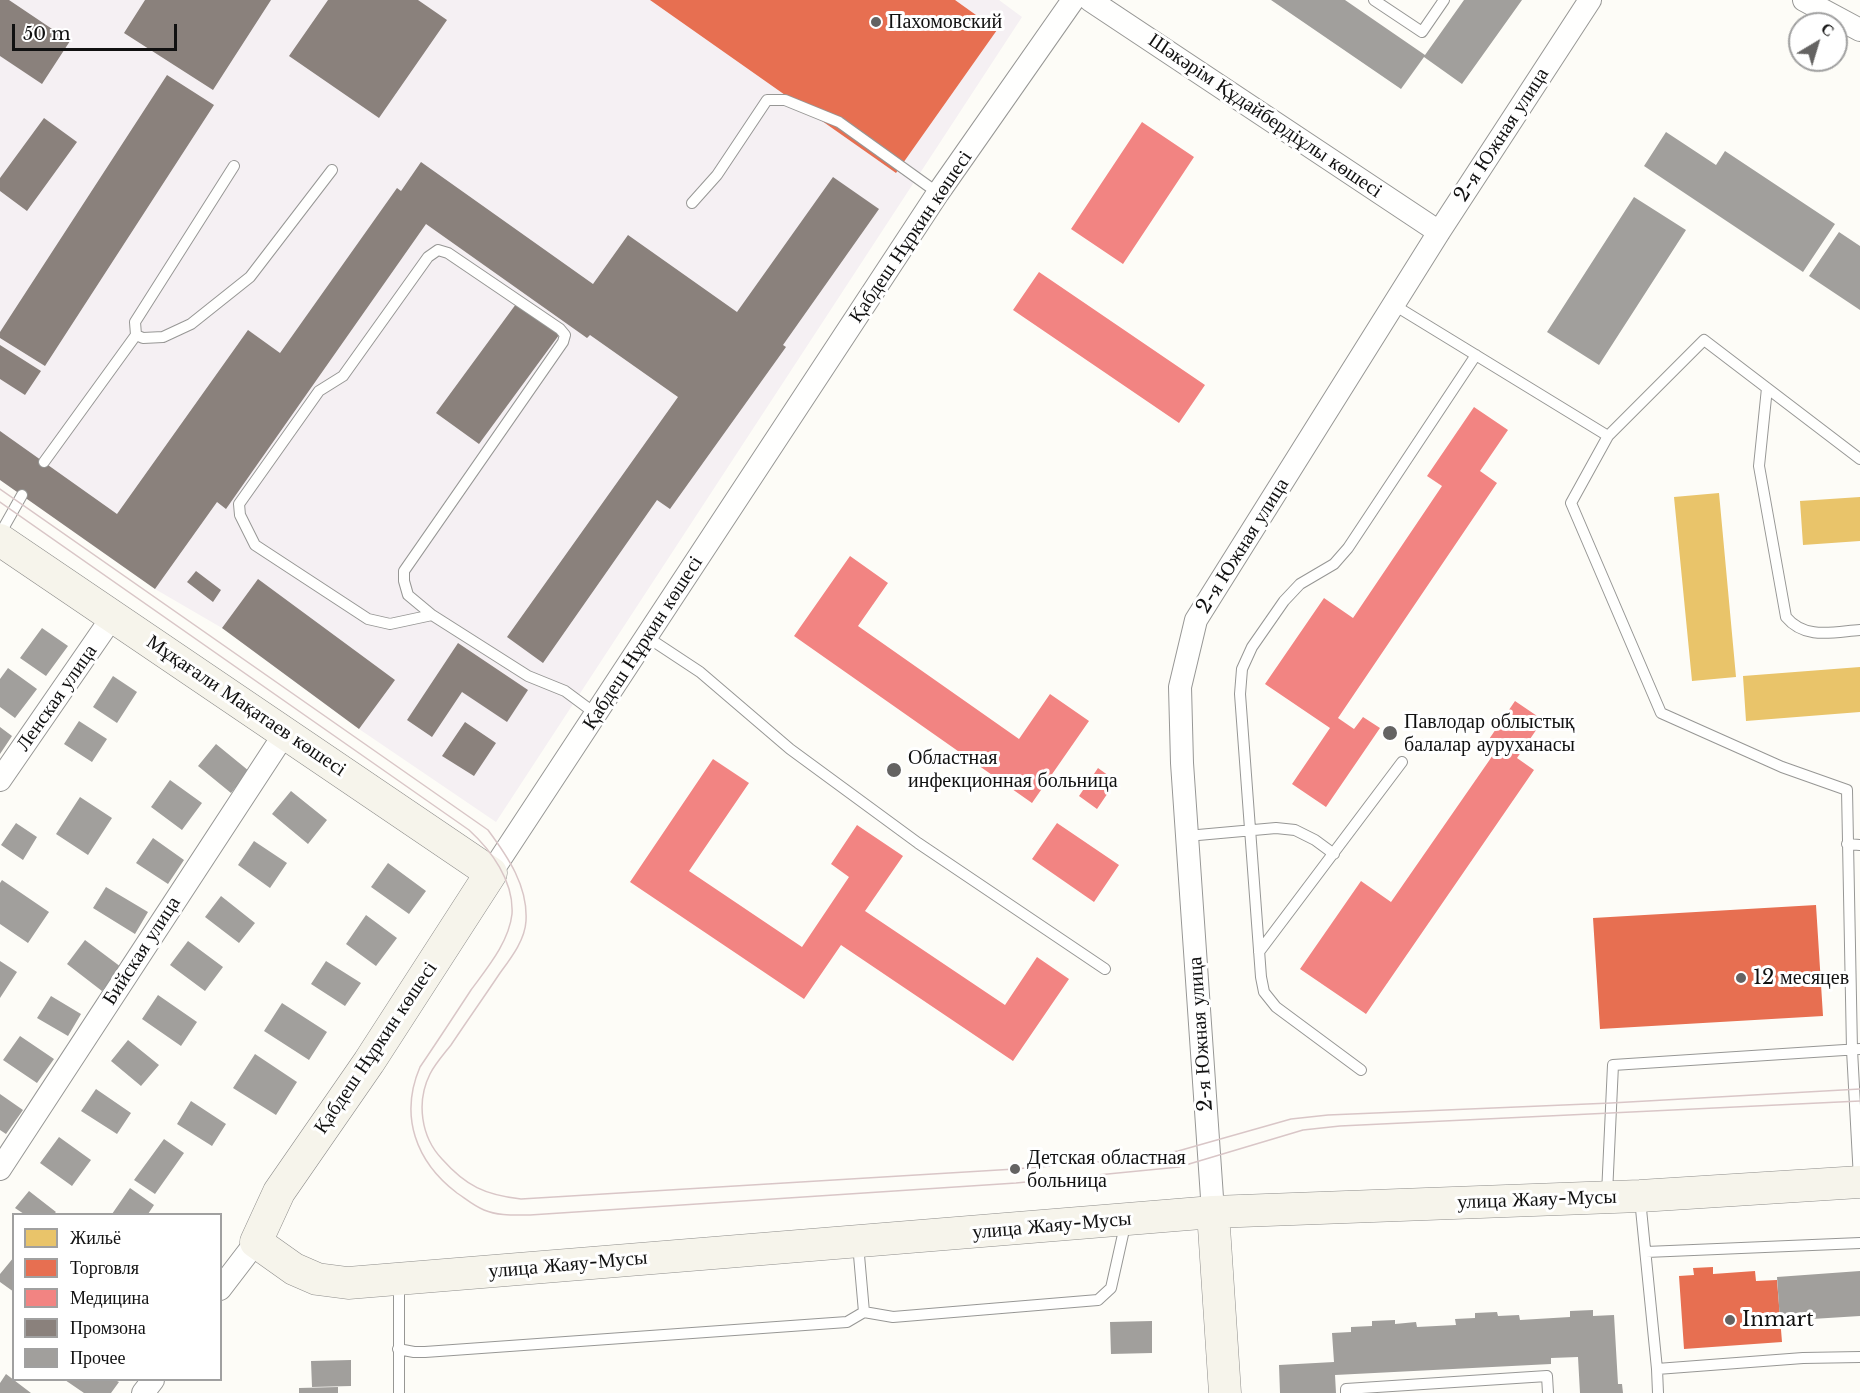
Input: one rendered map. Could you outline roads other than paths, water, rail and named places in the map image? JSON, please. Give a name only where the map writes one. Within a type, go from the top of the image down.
[{"type":"main road","name":"Мұқағали Мақатаев көшесі","points":[[0,540],[491,873]]},
{"type":"main road","name":"Қабдеш Нұркин көшесі","points":[[256,1242],[279,1192],[369,1062],[491,873]]},
{"type":"main road","name":"улица Жаяу-Мусы","points":[[256,1242],[294,1269],[317,1279],[348,1283],[1213,1212],[1640,1196],[1860,1182]]},
{"type":"main road","points":[[1213,1212],[1225,1393]]},
{"type":"street","name":"Қабдеш Нұркин көшесі","points":[[491,873],[938,194],[1073,0]]},
{"type":"street","name":"Шәкәрім Құдайбердіұлы көшесі","points":[[1090,0],[1439,232]]},
{"type":"street","name":"2-я Южная улица","points":[[1213,1212],[1182,763],[1180,687],[1196,620],[1439,232],[1590,0]]},
{"type":"street","points":[[1804,0],[1829,5],[1860,30]]},
{"type":"street","name":"Ленская улица","points":[[0,780],[113,616]]},
{"type":"street","name":"Бийская улица","points":[[0,1169],[285,733]]},
{"type":"street","name":"Қабдеш Нұркин көшесі","points":[[222,1286],[256,1242]]},
{"type":"street","points":[[143,1393],[152,1381]]},
{"type":"lane","points":[[1374,0],[1422,32],[1444,0]]},
{"type":"lane","points":[[692,203],[717,175],[766,100],[785,100],[839,122],[938,194]]},
{"type":"lane","points":[[45,462],[136,335],[135,322],[234,166]]},
{"type":"lane","points":[[136,335],[142,338],[163,337],[191,324],[250,277],[332,170]]},
{"type":"lane","points":[[432,615],[390,624],[368,620],[255,545],[240,515],[239,504],[319,391],[343,376],[428,257],[438,250],[448,253],[560,329],[565,335],[563,342],[404,571],[408,595],[432,615],[528,676],[564,691],[596,714]]},
{"type":"lane","points":[[1394,305],[1608,436]]},
{"type":"lane","points":[[1860,459],[1704,340],[1608,436],[1571,503],[1661,713],[1782,767],[1847,790],[1860,1182]]},
{"type":"lane","points":[[1361,1070],[1276,1007],[1264,992],[1240,694],[1242,669],[1252,647],[1284,601],[1300,584],[1334,564],[1348,548],[1476,355]]},
{"type":"lane","points":[[1767,388],[1759,466],[1786,617],[1799,629],[1809,633],[1860,630]]},
{"type":"lane","points":[[0,534],[22,495]]},
{"type":"lane","points":[[647,637],[700,672],[790,749],[918,843],[1105,969]]},
{"type":"lane","points":[[1259,952],[1402,762]]},
{"type":"lane","points":[[1187,836],[1276,828],[1295,830],[1315,840],[1334,854]]},
{"type":"lane","points":[[1847,844],[1860,845]]},
{"type":"lane","points":[[1606,1197],[1613,1065],[1856,1050]]},
{"type":"lane","points":[[1640,1196],[1658,1393]]},
{"type":"lane","points":[[398,1349],[425,1352],[847,1322],[864,1312],[893,1317],[1098,1300],[1111,1288],[1126,1219]]},
{"type":"lane","points":[[858,1241],[864,1312]]},
{"type":"lane","points":[[1646,1252],[1860,1243]]},
{"type":"lane","points":[[399,1279],[399,1393]]},
{"type":"lane","points":[[1656,1369],[1803,1358],[1860,1357]]},
{"type":"lane","points":[[1346,1393],[1346,1389],[1547,1376],[1548,1393]]},
{"type":"tram line","points":[[0,489],[488,830],[495,840],[520,884],[526,908],[525,928],[513,955],[432,1070],[423,1096],[422,1107],[425,1130],[435,1150],[459,1176],[487,1192],[521,1199],[1015,1169],[1120,1160],[1178,1151],[1291,1119],[1328,1115],[1611,1103],[1860,1089]]},
{"type":"tram line","points":[[0,502],[469,830],[500,867],[512,902],[507,935],[420,1067],[411,1103],[415,1137],[431,1167],[457,1193],[489,1212],[530,1215],[1016,1183],[1179,1167],[1303,1130],[1340,1126],[1860,1101]]},
{"type":"place","name":"Пахомовский","points":[[876,22]]},
{"type":"place","name":"Павлодар облыстық балалар ауруханасы","points":[[1390,733]]},
{"type":"place","name":"Областная инфекционная больница","points":[[894,770]]},
{"type":"place","name":"12 месяцев","points":[[1741,978]]},
{"type":"place","name":"Детская областная больница","points":[[1015,1169]]},
{"type":"place","name":"Inmart","points":[[1730,1320]]}]
